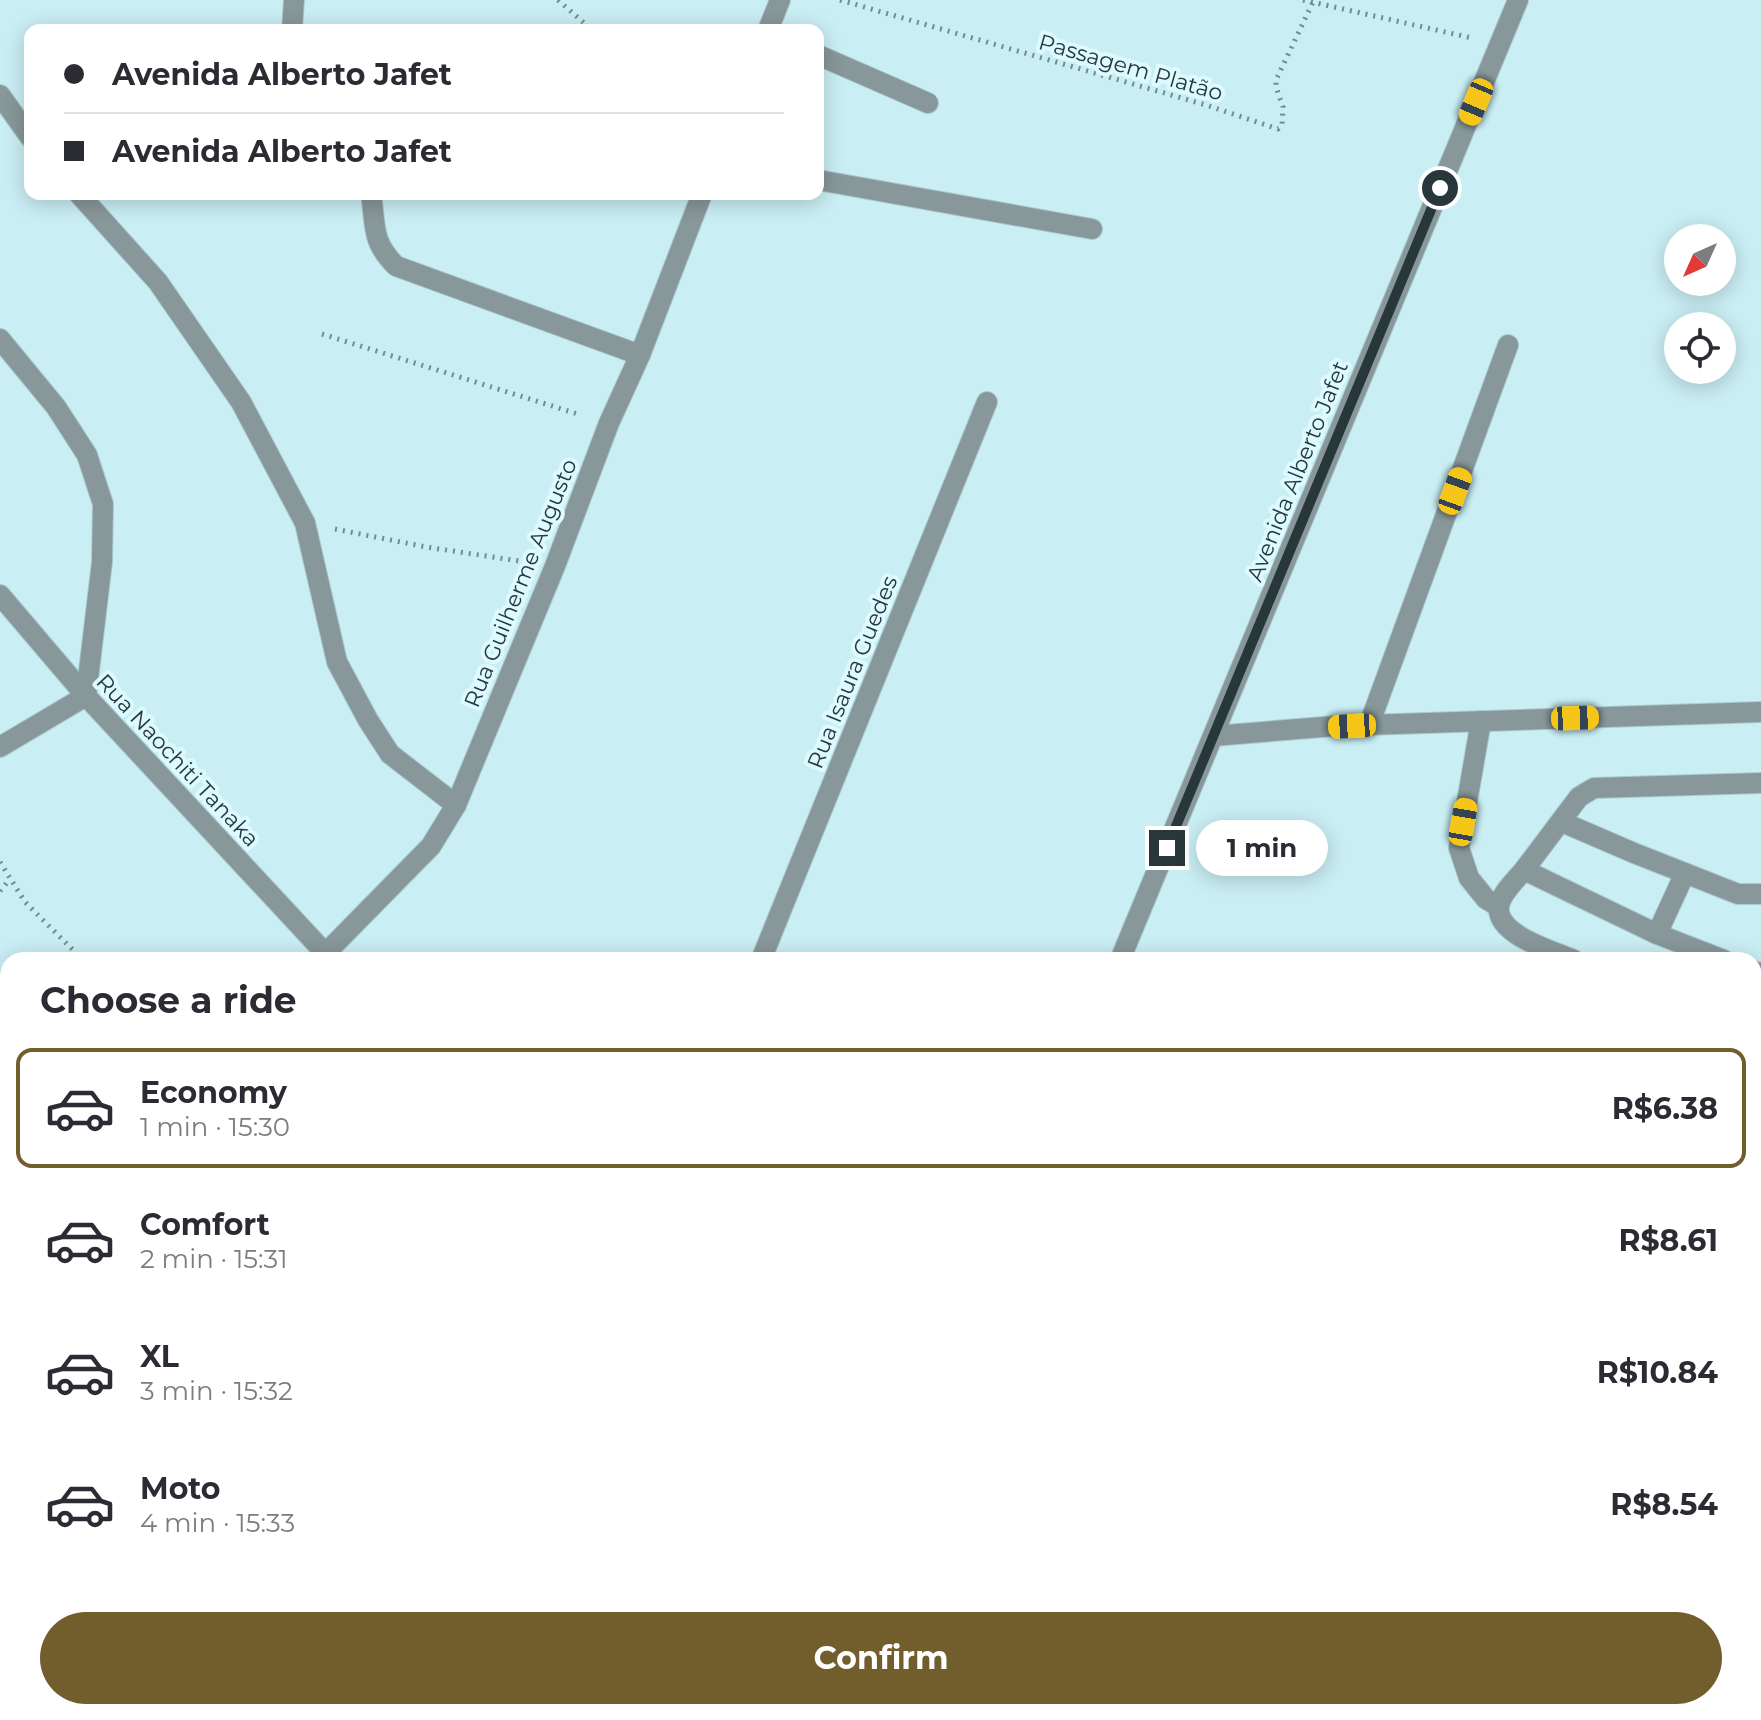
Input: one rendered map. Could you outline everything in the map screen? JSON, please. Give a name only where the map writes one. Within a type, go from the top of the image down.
[{"type":"street","points":[[292,24],[294,0]]},
{"type":"street","points":[[770,24],[780,0]]},
{"type":"street","name":"Avenida Alberto Jafet","points":[[1123,952],[1518,0]]},
{"type":"street","points":[[824,58],[928,103]]},
{"type":"street","points":[[0,95],[24,129]]},
{"type":"street","points":[[824,181],[1092,229]]},
{"type":"street","points":[[84,200],[158,282],[241,402],[305,523],[337,662],[390,754],[456,805]]},
{"type":"street","points":[[372,200],[375,235],[381,251],[396,266],[640,355]]},
{"type":"street","name":"Rua Guilherme Augusto","points":[[326,952],[431,846],[456,805],[555,566],[609,423],[640,355],[700,200]]},
{"type":"street","points":[[0,339],[56,407],[87,455],[103,504],[102,562],[86,696],[0,747]]},
{"type":"street","points":[[1369,725],[1508,345]]},
{"type":"street","name":"Rua Isaura Guedes","points":[[764,952],[987,402]]},
{"type":"street","name":"Rua Naochiti Tanaka","points":[[0,595],[86,696],[318,952]]},
{"type":"street","points":[[1213,736],[1369,725],[1761,712]]},
{"type":"street","points":[[1481,721],[1459,848],[1469,878],[1486,899],[1499,907]]},
{"type":"street","points":[[1556,952],[1510,931],[1501,919],[1499,907],[1504,895],[1579,797],[1594,788],[1761,783]]},
{"type":"street","points":[[1562,822],[1738,894],[1761,894]]},
{"type":"street","points":[[1524,870],[1657,934],[1703,952]]},
{"type":"street","points":[[1657,934],[1685,873]]},
{"type":"path","points":[[558,0],[585,24]]},
{"type":"path","name":"Passagem Platão","points":[[840,0],[1206,105],[1278,129],[1282,126],[1283,107],[1276,80],[1313,2]]},
{"type":"path","points":[[1303,0],[1500,44]]},
{"type":"path","points":[[322,334],[609,423]]},
{"type":"path","points":[[305,523],[426,547],[555,566]]},
{"type":"path","points":[[0,862],[25,902],[75,952]]},
{"type":"path","points":[[0,891],[10,879]]},
{"type":"route","points":[[1167,848],[1440,188]]}]
